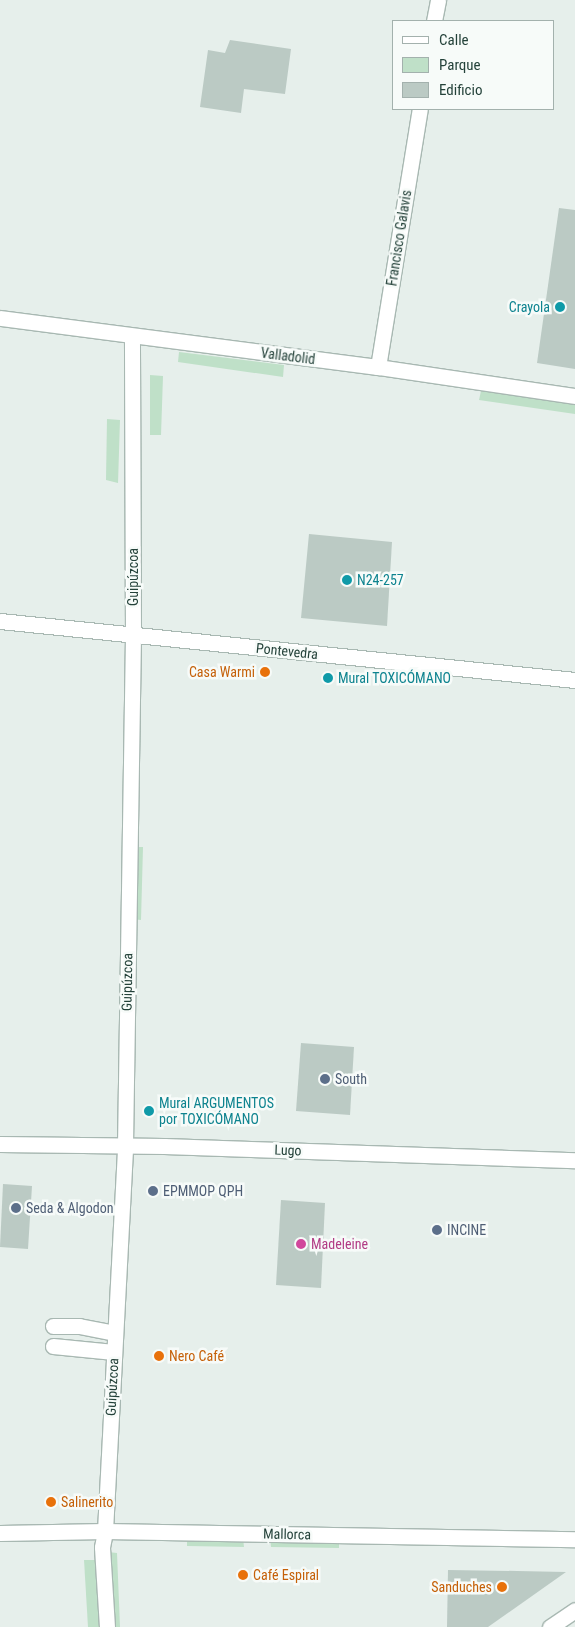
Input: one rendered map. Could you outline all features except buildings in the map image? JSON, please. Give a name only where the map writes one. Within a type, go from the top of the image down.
[{"type":"street","points":[[434,20],[438,0]]},
{"type":"street","name":"Francisco Galavis","points":[[378,367],[420,110]]},
{"type":"street","name":"Valladolid","points":[[0,318],[378,367],[575,396]]},
{"type":"street","name":"Guipúzcoa","points":[[107,1627],[102,1547],[105,1530],[124,1145],[133,636],[132,336]]},
{"type":"street","name":"Pontevedra","points":[[0,621],[575,680]]},
{"type":"street","name":"Lugo","points":[[0,1144],[124,1145],[575,1160]]},
{"type":"street","points":[[53,1326],[79,1326],[114,1333]]},
{"type":"street","points":[[53,1346],[114,1352]]},
{"type":"street","name":"Mallorca","points":[[0,1533],[105,1530],[575,1539]]},
{"type":"street","points":[[550,1627],[575,1610]]},
{"type":"green space","points":[[179,352],[284,365],[283,377],[178,362]]},
{"type":"green space","points":[[150,375],[163,376],[161,435],[150,435]]},
{"type":"green space","points":[[481,391],[575,404],[575,414],[479,400]]},
{"type":"green space","points":[[107,419],[120,420],[118,483],[106,480]]},
{"type":"green space","points":[[134,847],[143,847],[141,920],[132,919]]},
{"type":"green space","points":[[187,1537],[243,1538],[244,1547],[187,1546]]},
{"type":"green space","points":[[270,1537],[339,1540],[339,1548],[271,1547]]},
{"type":"green space","points":[[108,1552],[117,1553],[120,1627],[111,1627]]},
{"type":"green space","points":[[84,1560],[95,1560],[100,1627],[88,1627]]},
{"type":"place","name":"Crayola","points":[[560,307]]},
{"type":"place","name":"N24-257","points":[[347,580]]},
{"type":"place","name":"Casa Warmi","points":[[265,672]]},
{"type":"place","name":"Mural TOXICÓMANO","points":[[328,678]]},
{"type":"place","name":"South","points":[[325,1079]]},
{"type":"place","name":"Mural ARGUMENTOS por TOXICÓMANO","points":[[149,1111]]},
{"type":"place","name":"EPMMOP QPH","points":[[153,1191]]},
{"type":"place","name":"Seda & Algodon","points":[[16,1208]]},
{"type":"place","name":"INCINE","points":[[437,1230]]},
{"type":"place","name":"Madeleine","points":[[301,1244]]},
{"type":"place","name":"Nero Café","points":[[159,1356]]},
{"type":"place","name":"Salinerito","points":[[51,1502]]},
{"type":"place","name":"Café Espiral","points":[[243,1575]]},
{"type":"place","name":"Sanduches","points":[[502,1587]]}]
